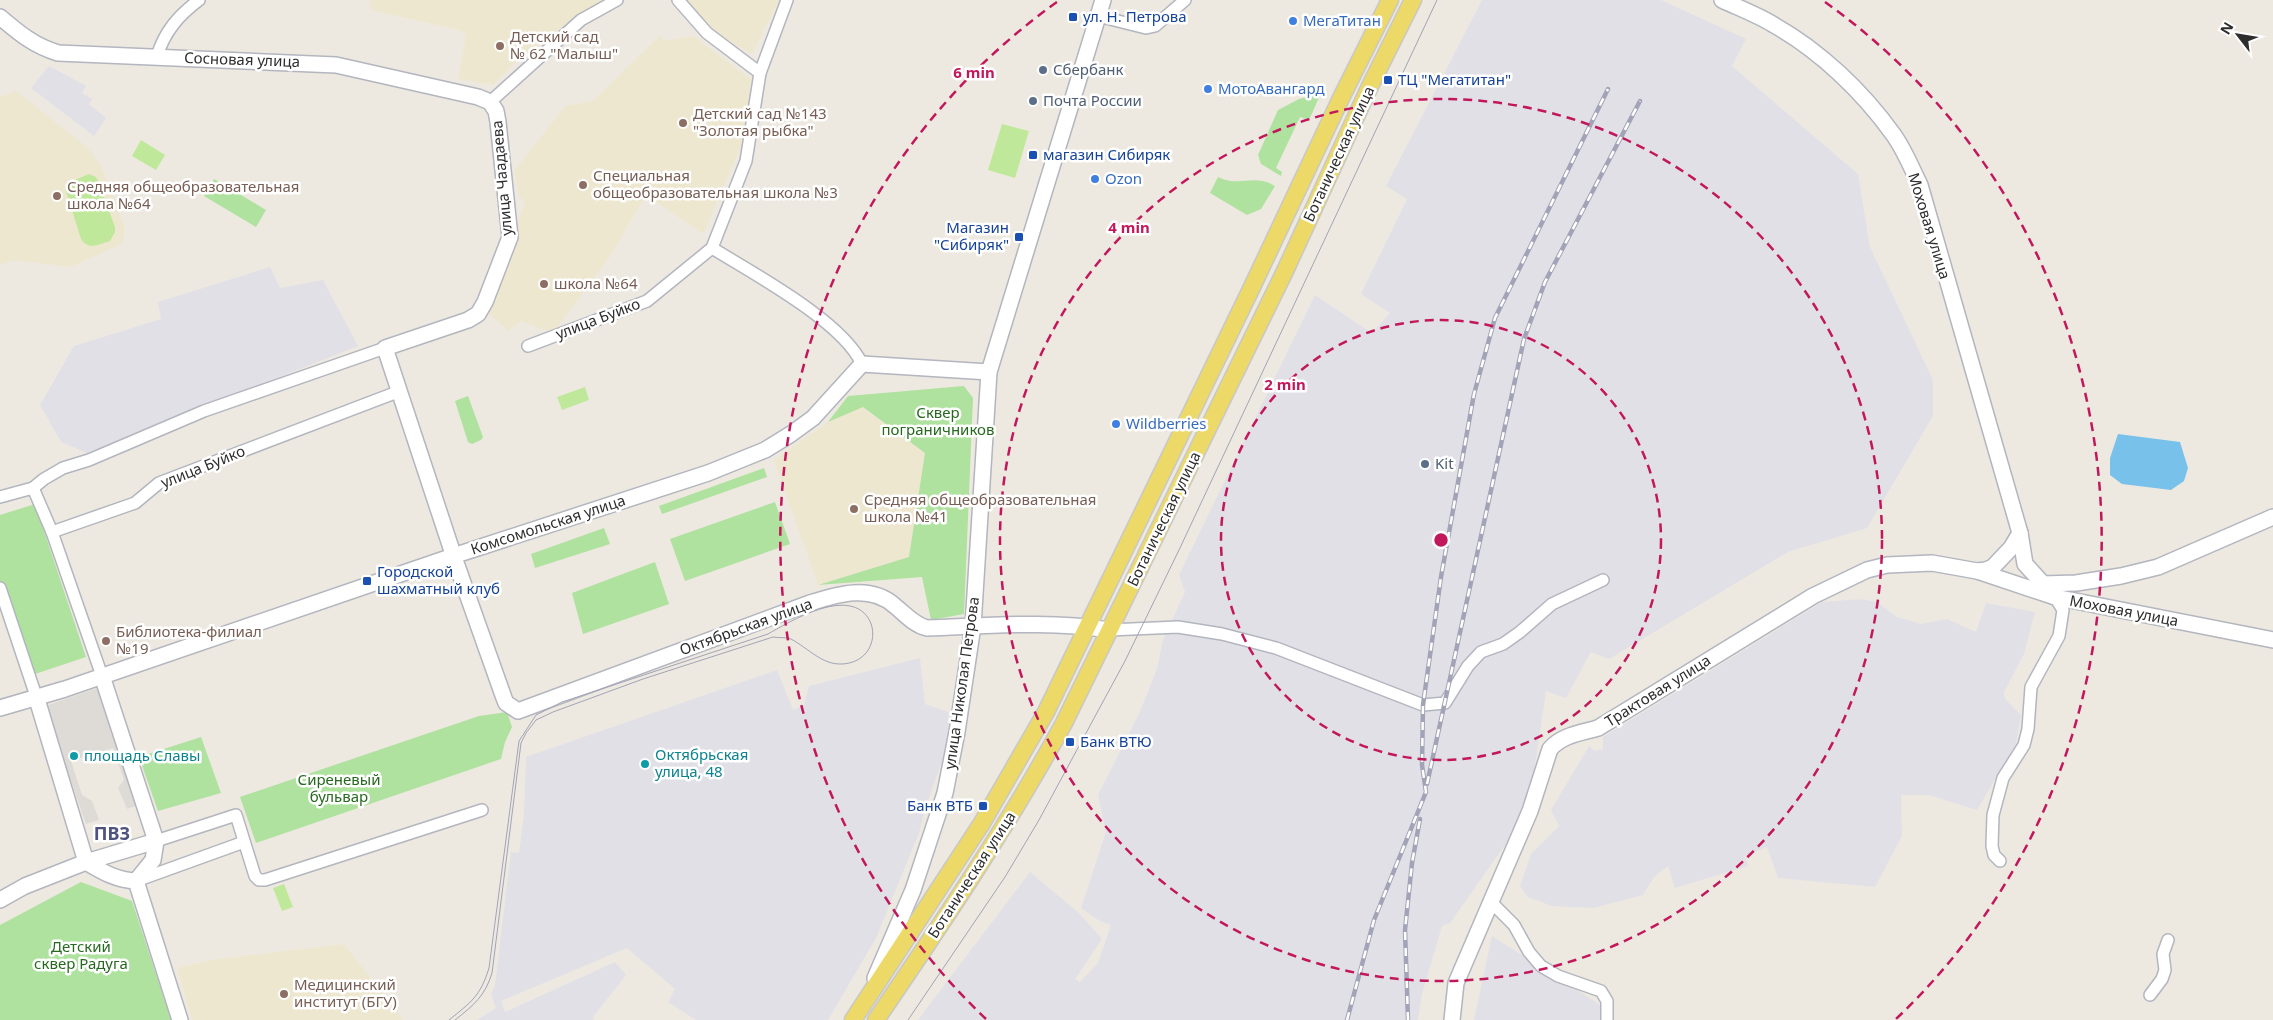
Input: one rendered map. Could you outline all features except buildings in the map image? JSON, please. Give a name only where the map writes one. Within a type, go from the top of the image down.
[{"type":"main road","name":"Ботаническая улица","points":[[858,1013],[982,823],[1015,768],[1089,627],[1342,96],[1390,0]]},
{"type":"main road","name":"Ботаническая улица","points":[[877,1019],[1035,776],[1110,630],[1285,271],[1371,84],[1413,0]]},
{"type":"main road","points":[[883,975],[899,986]]},
{"type":"street","points":[[157,56],[162,39],[170,26],[181,14],[199,0]]},
{"type":"street","name":"улица Чаадаева","points":[[385,348],[468,320],[478,314],[485,302],[510,237],[498,122],[496,111],[490,102],[581,20],[616,0]]},
{"type":"street","points":[[678,0],[707,33],[760,73]]},
{"type":"street","points":[[787,0],[760,73],[746,161],[712,248],[805,306],[848,343],[862,364],[989,372]]},
{"type":"street","name":"улица Николая Петрова","points":[[858,1013],[913,890],[945,793],[957,732],[973,626],[989,372],[1102,0]]},
{"type":"street","points":[[1098,16],[1146,28],[1155,26],[1185,0]]},
{"type":"street","name":"Моховая улица","points":[[1722,0],[1774,24],[1815,52],[1855,88],[1893,134],[1906,156],[1920,185],[2020,533],[2025,564],[2055,597]]},
{"type":"street","name":"Сосновая улица","points":[[0,17],[40,48],[58,53],[336,65],[465,93],[490,102]]},
{"type":"street","name":"улица Буйко","points":[[528,346],[647,301],[712,248]]},
{"type":"street","points":[[0,497],[33,488],[64,468],[89,460],[204,411],[385,348],[453,556]]},
{"type":"street","name":"Комсомольская улица","points":[[0,708],[102,676],[453,556],[708,473],[765,450],[791,434],[812,418],[862,364]]},
{"type":"street","name":"улица Буйко","points":[[52,532],[135,502],[160,483],[400,391]]},
{"type":"street","points":[[33,488],[52,532],[156,841],[153,860],[136,881]]},
{"type":"street","points":[[2043,584],[2076,583],[2112,578],[2158,567],[2273,517]]},
{"type":"street","points":[[1977,571],[1993,567],[2011,548],[2020,533]]},
{"type":"street","name":"Октябрьская улица","points":[[453,556],[506,703],[518,711],[810,602],[836,595],[860,592],[876,596],[890,602],[922,627],[1089,627],[1110,630]]},
{"type":"street","name":"Трактовая улица","points":[[1452,1020],[1456,983],[1530,811],[1550,748],[1555,743],[1566,736],[1598,728],[1813,596],[1867,570],[1902,563],[1932,563],[1977,571]]},
{"type":"street","name":"Моховая улица","points":[[1977,571],[2055,597],[2273,640]]},
{"type":"street","points":[[1110,630],[1178,627],[1222,634],[1276,648],[1424,706],[1445,703],[1468,666],[1481,652],[1503,644],[1552,604],[1603,580]]},
{"type":"street","points":[[0,588],[36,696],[86,862],[108,875],[123,880],[136,881],[244,842]]},
{"type":"street","points":[[2000,861],[1994,855],[1992,846],[1993,815],[2003,778],[2024,745],[2028,729],[2032,687],[2059,636],[2063,610],[2055,597]]},
{"type":"street","points":[[0,900],[26,886],[86,862],[236,815],[254,876],[259,880],[265,880],[482,810]]},
{"type":"street","points":[[136,881],[180,1020]]},
{"type":"street","points":[[1492,903],[1514,925],[1529,952],[1541,966],[1558,976],[1601,991],[1607,1001],[1607,1020]]},
{"type":"street","points":[[2150,995],[2162,979],[2165,970],[2163,954],[2168,940]]},
{"type":"shaded area","name":"Детский сад № 62 \"Малыш\"","points":[[370,0],[602,0],[521,57],[493,85],[458,79],[466,36],[462,31],[372,10],[369,3]]},
{"type":"shaded area","points":[[683,0],[779,0],[752,54],[709,29]]},
{"type":"shaded area","points":[[1482,0],[1661,0],[1746,39],[1732,66],[1858,174],[1870,247],[1933,380],[1933,416],[1867,528],[1788,552],[1609,659],[1591,652],[1566,698],[1546,691],[1534,772],[1525,809],[1508,841],[1450,923],[1442,926],[1422,994],[1418,1020],[918,1020],[1030,872],[1079,913],[1102,939],[1075,979],[1080,982],[1098,963],[1111,925],[1098,920],[1081,908],[1106,832],[1098,795],[1139,714],[1157,669],[1163,640],[1185,592],[1179,575],[1315,295],[1372,333],[1390,313],[1361,294],[1407,199],[1386,186]]},
{"type":"shaded area","points":[[660,35],[664,41],[693,36],[752,80],[742,144],[703,234],[646,195],[611,255],[553,333],[521,321],[509,331],[488,313],[525,201],[519,197],[514,171],[565,106],[593,101]]},
{"type":"shaded area","points":[[49,66],[86,86],[82,93],[92,99],[89,104],[106,118],[94,136],[31,88]]},
{"type":"shaded area","name":"Средняя общеобразовательная школа №64","points":[[16,91],[88,148],[102,168],[124,224],[124,239],[121,245],[70,267],[14,260],[0,265],[0,97]]},
{"type":"shaded area","points":[[270,267],[280,288],[323,280],[358,346],[87,453],[61,442],[40,405],[74,346],[161,319],[158,302]]},
{"type":"shaded area","name":"Средняя общеобразовательная школа №41","points":[[862,407],[925,453],[909,557],[818,585],[774,460],[828,422]]},
{"type":"shaded area","points":[[1861,599],[1877,602],[1897,617],[1921,624],[1947,619],[1976,632],[1986,603],[2035,612],[2024,654],[2004,692],[2005,699],[2021,715],[2016,744],[1977,810],[1929,795],[1901,795],[1902,836],[1875,887],[1778,878],[1767,847],[1745,856],[1748,866],[1675,888],[1668,866],[1654,877],[1643,895],[1594,908],[1552,906],[1528,897],[1520,886],[1531,854],[1559,826],[1551,810],[1589,746],[1595,751],[1603,749],[1603,737],[1822,602]]},
{"type":"shaded area","points":[[920,658],[925,704],[949,712],[947,747],[925,809],[919,833],[876,938],[828,1020],[696,1020],[668,1002],[675,989],[627,948],[501,1001],[505,1012],[615,962],[626,975],[593,1017],[594,1020],[477,1020],[496,1008],[491,994],[495,985],[511,852],[519,853],[524,815],[526,757],[777,670],[793,710],[804,705],[809,686]]},
{"type":"shaded area","name":"площадь Славы","points":[[98,688],[139,805],[127,809],[118,788],[124,780],[113,748],[71,761],[82,795],[92,801],[99,820],[86,824],[45,706]]},
{"type":"shaded area","points":[[1492,936],[1605,1008],[1606,1020],[1474,1020]]},
{"type":"shaded area","name":"Медицинский институт (БГУ)","points":[[344,944],[403,1020],[192,1020],[177,968],[211,960]]},
{"type":"green space","points":[[1321,93],[1309,120],[1300,117],[1276,168],[1282,172],[1281,176],[1261,164],[1258,155],[1278,110],[1299,99]]},
{"type":"green space","points":[[1002,124],[1029,131],[1015,178],[988,170]]},
{"type":"green space","points":[[141,140],[165,155],[156,170],[132,156]]},
{"type":"green space","points":[[89,174],[96,177],[98,181],[115,227],[115,232],[110,241],[94,246],[87,245],[81,239],[65,188],[70,182]]},
{"type":"green space","points":[[1218,177],[1233,181],[1253,180],[1267,182],[1275,186],[1261,209],[1247,215],[1210,193]]},
{"type":"green space","points":[[214,179],[266,210],[256,227],[204,196]]},
{"type":"green space","name":"Сквер пограничников","points":[[964,386],[973,398],[964,614],[931,620],[922,577],[818,585],[909,557],[925,453],[863,407],[828,422],[848,396]]},
{"type":"green space","points":[[585,387],[589,400],[562,410],[557,397]]},
{"type":"green space","points":[[468,396],[483,437],[472,444],[468,442],[455,401]]},
{"type":"green space","points":[[764,468],[767,477],[662,514],[659,506]]},
{"type":"green space","points":[[775,502],[790,544],[685,581],[670,539]]},
{"type":"green space","points":[[35,504],[86,657],[32,675],[0,583],[0,515]]},
{"type":"green space","points":[[604,528],[610,544],[535,568],[531,554]]},
{"type":"green space","points":[[655,562],[669,604],[583,634],[572,593]]},
{"type":"green space","name":"Сиреневый бульвар","points":[[507,712],[512,727],[505,742],[501,759],[256,843],[240,797],[479,716]]},
{"type":"green space","points":[[201,737],[221,793],[158,811],[139,757]]},
{"type":"green space","name":"Детский сквер Радуга","points":[[81,882],[132,901],[171,1020],[0,1020],[0,925]]},
{"type":"green space","points":[[284,884],[293,907],[282,911],[273,888]]},
{"type":"water","points":[[2118,434],[2180,442],[2188,468],[2184,481],[2171,490],[2122,484],[2110,475],[2110,458]]},
{"type":"tram line","points":[[908,1020],[1005,877],[1039,820],[1125,661],[1437,0]]},
{"type":"tram line","points":[[449,1020],[474,998],[482,986],[489,968],[519,741],[536,715],[562,702],[768,634],[819,609],[840,605],[850,606],[860,610],[868,617],[872,626],[873,636],[870,646],[864,655],[855,661],[842,664],[828,662],[791,639],[773,637],[643,679],[536,720],[521,743],[492,973],[482,994],[468,1010],[455,1020]]},
{"type":"railway","points":[[1347,1020],[1374,920],[1426,792],[1422,765],[1423,705],[1441,577],[1474,394],[1495,318],[1608,89]]},
{"type":"railway","points":[[1427,784],[1524,339],[1545,282],[1640,101]]},
{"type":"railway","points":[[1408,1020],[1405,930],[1412,863],[1420,819]]},
{"type":"place","name":"ул. Н. Петрова","points":[[1073,17]]},
{"type":"place","name":"МегаТитан","points":[[1293,21]]},
{"type":"place","name":"Детский сад № 62 \"Малыш\"","points":[[500,46]]},
{"type":"place","name":"Сбербанк","points":[[1043,70]]},
{"type":"place","name":"ТЦ \"Мегатитан\"","points":[[1388,80]]},
{"type":"place","name":"МотоАвангард","points":[[1208,89]]},
{"type":"place","name":"Почта России","points":[[1033,101]]},
{"type":"place","name":"Детский сад №143 \"Золотая рыбка\"","points":[[683,123]]},
{"type":"place","name":"магазин Сибиряк","points":[[1033,155]]},
{"type":"place","name":"Ozon","points":[[1095,179]]},
{"type":"place","name":"Специальная общеобразовательная школа №3","points":[[583,185]]},
{"type":"place","name":"Средняя общеобразовательная школа №64","points":[[57,196]]},
{"type":"place","name":"Магазин \"Сибиряк\"","points":[[1019,237]]},
{"type":"place","name":"школа №64","points":[[544,284]]},
{"type":"place","name":"Wildberries","points":[[1116,424]]},
{"type":"place","name":"Kit","points":[[1425,464]]},
{"type":"place","name":"Средняя общеобразовательная школа №41","points":[[854,509]]},
{"type":"place","name":"Городской шахматный клуб","points":[[367,581]]},
{"type":"place","name":"Библиотека-филиал №19","points":[[106,641]]},
{"type":"place","name":"Банк ВТЮ","points":[[1070,742]]},
{"type":"place","name":"площадь Славы","points":[[74,756]]},
{"type":"place","name":"Октябрьская улица, 48","points":[[645,764]]},
{"type":"place","name":"Банк ВТБ","points":[[983,806]]},
{"type":"place","name":"Медицинский институт (БГУ)","points":[[284,994]]},
{"type":"district","name":"ПВЗ","points":[[112,834]]}]
